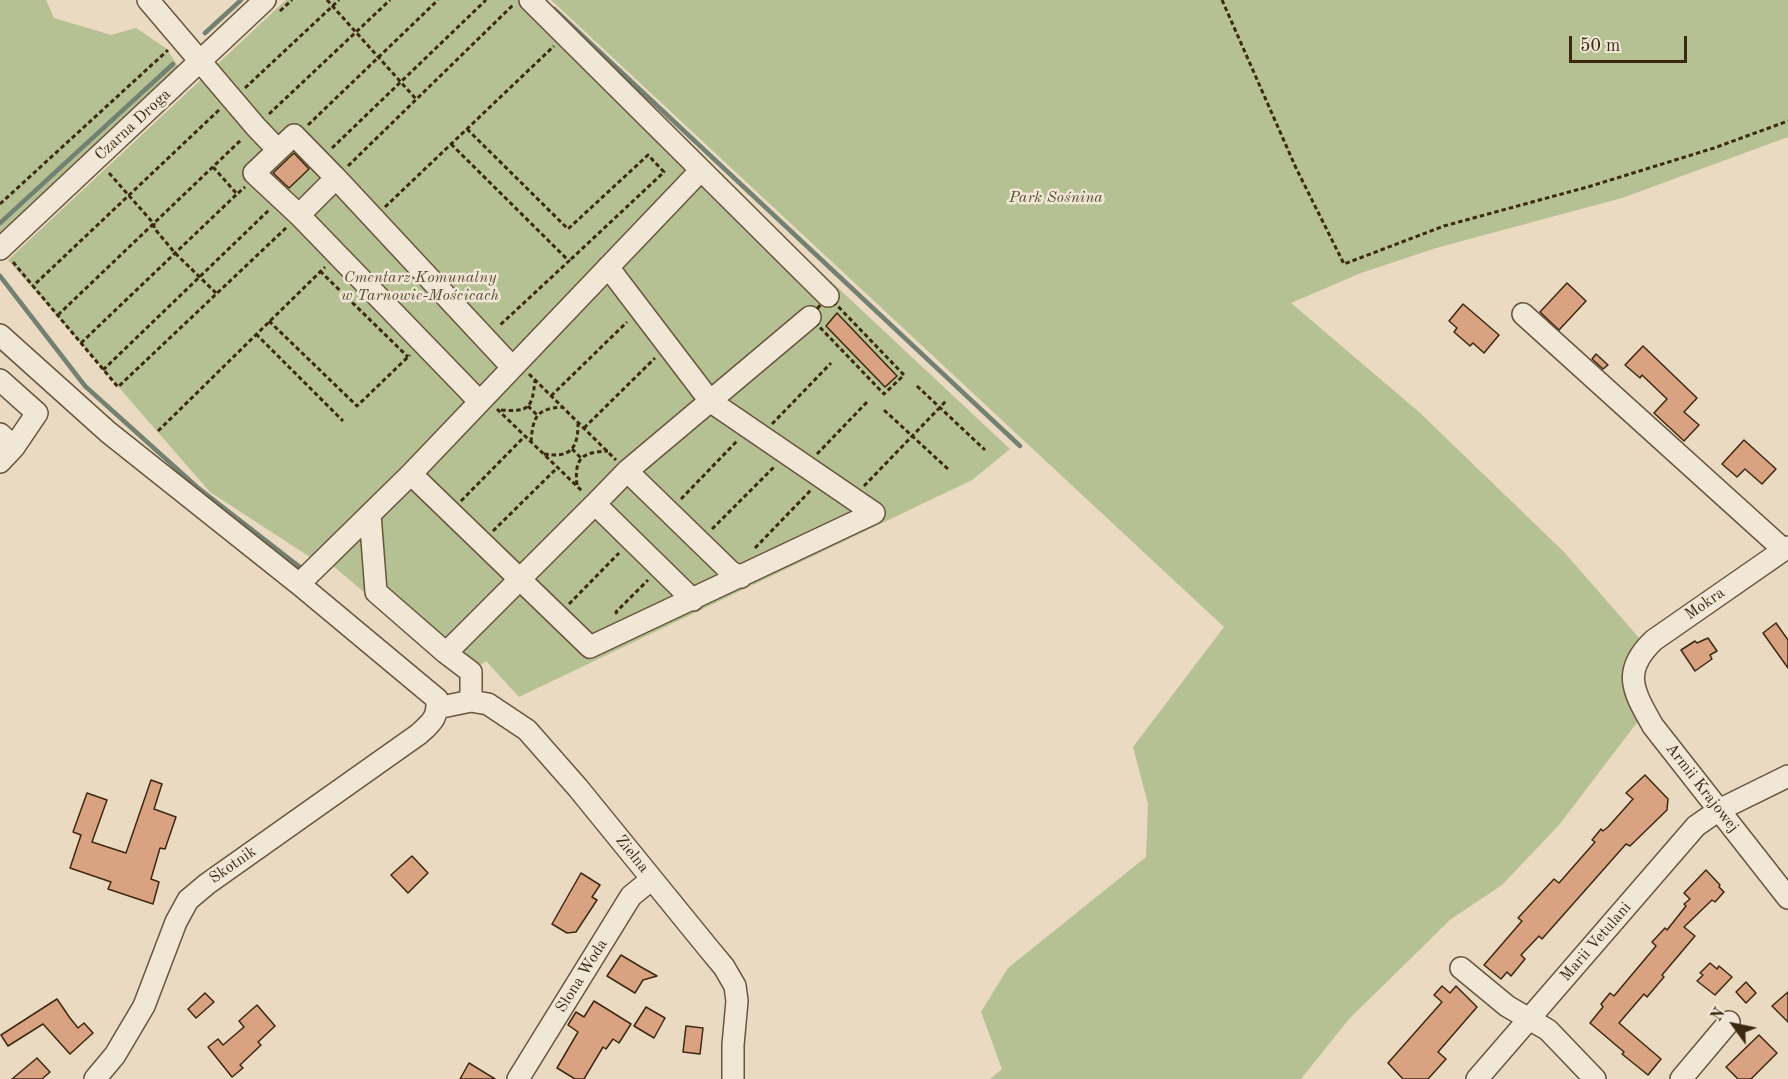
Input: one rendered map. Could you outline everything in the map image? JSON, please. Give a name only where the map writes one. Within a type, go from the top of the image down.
[{"type":"street","points":[[148,0],[278,150]]},
{"type":"street","name":"Czarna Droga","points":[[0,249],[265,0]]},
{"type":"street","points":[[530,0],[828,296]]},
{"type":"street","points":[[487,402],[415,350],[337,255],[254,173],[294,135],[486,339],[514,364]]},
{"type":"street","points":[[299,584],[487,402],[514,364],[701,170]]},
{"type":"street","points":[[299,215],[336,178]]},
{"type":"street","points":[[411,474],[590,647],[693,600],[736,575],[874,513],[710,401],[608,267]]},
{"type":"street","points":[[1523,314],[1786,549]]},
{"type":"street","points":[[446,654],[627,471],[810,317]]},
{"type":"street","points":[[0,336],[108,432],[299,584],[437,699],[437,708],[471,701],[471,672],[446,654],[376,592],[370,514]]},
{"type":"street","points":[[0,381],[37,413]]},
{"type":"street","points":[[5,448],[60,389]]},
{"type":"street","points":[[627,471],[736,575]]},
{"type":"street","points":[[595,504],[693,600]]},
{"type":"street","name":"Mokra","points":[[1633,670],[1640,653],[1654,640],[1786,549]]},
{"type":"street","name":"Armii Krajowej","points":[[1633,670],[1638,698],[1653,726],[1788,898]]},
{"type":"street","name":"Zielna","points":[[471,701],[488,704],[527,730],[579,788],[724,967],[735,986],[737,1000],[733,1045],[734,1079]]},
{"type":"street","name":"Skotnik","points":[[95,1079],[115,1055],[144,1006],[176,922],[188,900],[207,884],[419,734],[434,720],[437,708]]},
{"type":"street","name":"Marii Vetulani","points":[[1477,1079],[1696,826],[1719,810],[1788,776]]},
{"type":"street","name":"Słona Woda","points":[[518,1079],[632,896],[652,879]]},
{"type":"street","points":[[1461,968],[1507,1006],[1548,1030],[1595,1079]]},
{"type":"street","points":[[1681,1079],[1729,1022]]},
{"type":"path","points":[[327,0],[416,100]]},
{"type":"path","points":[[299,215],[118,387],[33,286],[339,0]]},
{"type":"path","points":[[58,315],[390,0]]},
{"type":"path","points":[[296,137],[438,0]]},
{"type":"path","points":[[320,160],[486,0]]},
{"type":"path","points":[[336,178],[518,0]]},
{"type":"path","points":[[1222,0],[1296,168],[1344,264],[1444,226],[1591,186],[1714,148],[1788,121]]},
{"type":"path","points":[[373,219],[566,34]]},
{"type":"path","points":[[0,204],[181,38]]},
{"type":"path","points":[[467,129],[568,229],[648,155],[664,172],[486,339]]},
{"type":"path","points":[[451,144],[569,261]]},
{"type":"path","points":[[213,167],[237,194]]},
{"type":"path","points":[[109,173],[154,224],[154,228],[175,253],[216,293]]},
{"type":"path","points":[[81,344],[257,176]]},
{"type":"path","points":[[103,370],[281,199]]},
{"type":"path","points":[[158,430],[337,255]]},
{"type":"path","points":[[269,321],[357,406],[415,350],[320,271]]},
{"type":"path","points":[[810,317],[884,394],[904,375],[828,296]]},
{"type":"path","points":[[551,396],[640,309]]},
{"type":"path","points":[[256,334],[343,421]]},
{"type":"path","points":[[584,428],[668,346]]},
{"type":"path","points":[[669,511],[831,363]]},
{"type":"path","points":[[514,364],[535,380],[627,471]]},
{"type":"path","points":[[487,402],[520,411],[533,400],[535,380]]},
{"type":"path","points":[[918,386],[985,450]]},
{"type":"path","points":[[852,498],[947,400]]},
{"type":"path","points":[[736,575],[868,401]]},
{"type":"path","points":[[487,402],[595,504]]},
{"type":"path","points":[[528,406],[537,416]]},
{"type":"path","points":[[531,442],[534,420],[537,416],[551,408],[562,407]]},
{"type":"path","points":[[884,410],[949,470]]},
{"type":"path","points":[[543,453],[566,454],[572,449],[578,438],[578,423]]},
{"type":"path","points":[[449,512],[525,436]]},
{"type":"path","points":[[572,449],[581,458]]},
{"type":"path","points":[[577,486],[576,472],[581,458],[593,452],[608,451]]},
{"type":"path","points":[[700,542],[787,453]]},
{"type":"path","points":[[482,543],[557,468]]},
{"type":"path","points":[[557,616],[632,540]]},
{"type":"path","points":[[631,628],[616,612],[660,568]]},
{"type":"green space","points":[[0,0],[46,0],[54,18],[111,35],[136,28],[167,49],[180,70],[47,195],[0,234]]},
{"type":"green space","name":"Cmentarz Komunalny w Tarnowie-Mościcach","points":[[286,0],[535,0],[648,110],[1010,449],[972,480],[519,697],[486,661],[464,677],[318,553],[313,559],[210,492],[8,260]]},
{"type":"green space","name":"Park Sośnina","points":[[551,0],[1788,0],[1788,137],[1622,198],[1436,248],[1361,273],[1291,303],[1419,412],[1564,552],[1647,647],[1640,653],[1645,712],[1559,825],[1502,885],[1451,919],[1349,1019],[1301,1079],[990,1079],[1002,1069],[981,1012],[1008,968],[1146,857],[1148,804],[1133,747],[1224,627]]},
{"type":"building","points":[[294,153],[309,169],[289,188],[273,173]]},
{"type":"building","points":[[1567,283],[1586,301],[1559,330],[1540,312]]},
{"type":"building","points":[[1463,304],[1499,335],[1484,353],[1473,343],[1470,346],[1454,332],[1457,328],[1449,321]]},
{"type":"building","points":[[837,313],[897,376],[885,387],[826,326]]},
{"type":"building","points":[[1643,346],[1697,398],[1684,412],[1699,425],[1684,441],[1654,413],[1667,399],[1642,375],[1640,378],[1625,365]]},
{"type":"building","points":[[1596,354],[1608,365],[1603,369],[1592,359]]},
{"type":"building","points":[[1744,440],[1776,469],[1762,484],[1745,469],[1737,477],[1722,464]]},
{"type":"building","points":[[1776,623],[1788,640],[1788,668],[1763,633]]},
{"type":"building","points":[[1708,638],[1717,651],[1710,655],[1712,659],[1695,671],[1681,650],[1695,641],[1697,643]]},
{"type":"building","points":[[1645,775],[1668,799],[1667,810],[1630,846],[1626,844],[1542,939],[1539,936],[1521,955],[1525,959],[1511,976],[1507,972],[1501,979],[1484,965],[1522,921],[1518,918],[1554,879],[1559,883],[1595,842],[1592,840],[1601,829],[1603,831],[1608,827],[1633,799],[1626,793]]},
{"type":"building","points":[[151,780],[162,784],[154,809],[176,817],[165,849],[160,848],[151,879],[159,882],[153,904],[108,889],[111,882],[70,868],[81,835],[73,832],[87,793],[107,800],[92,842],[126,853]]},
{"type":"building","points":[[412,856],[428,873],[408,893],[391,875]]},
{"type":"building","points":[[1706,870],[1724,892],[1715,902],[1712,900],[1684,927],[1695,936],[1662,975],[1664,977],[1647,997],[1644,994],[1619,1023],[1661,1059],[1648,1075],[1590,1023],[1603,1007],[1601,1004],[1610,993],[1614,996],[1656,946],[1652,942],[1665,928],[1667,930],[1686,906],[1684,904],[1690,899],[1684,893]]},
{"type":"building","points":[[581,873],[600,885],[592,897],[597,900],[576,932],[567,933],[552,924]]},
{"type":"building","points":[[621,955],[657,976],[643,980],[635,993],[607,976]]},
{"type":"building","points":[[1710,963],[1717,969],[1719,966],[1732,977],[1715,995],[1697,981],[1703,975],[1700,973]]},
{"type":"building","points":[[1746,982],[1756,993],[1746,1003],[1736,992]]},
{"type":"building","points":[[1442,986],[1450,993],[1456,986],[1477,1007],[1438,1052],[1446,1059],[1428,1079],[1403,1079],[1388,1063],[1442,1002],[1434,995]]},
{"type":"building","points":[[1788,992],[1788,1022],[1772,1006]]},
{"type":"building","points":[[205,993],[214,1002],[196,1018],[188,1009]]},
{"type":"building","points":[[57,999],[78,1028],[84,1023],[93,1033],[70,1054],[43,1024],[8,1046],[1,1035]]},
{"type":"building","points":[[594,1001],[631,1024],[619,1043],[613,1039],[606,1049],[603,1047],[584,1079],[575,1079],[557,1068],[578,1032],[568,1025],[576,1012],[584,1017]]},
{"type":"building","points":[[257,1005],[275,1026],[258,1042],[261,1045],[240,1065],[243,1068],[232,1077],[208,1047],[218,1039],[223,1045],[244,1027],[239,1021]]},
{"type":"building","points":[[646,1007],[665,1018],[654,1038],[634,1026]]},
{"type":"building","points":[[686,1026],[703,1028],[700,1054],[683,1052]]},
{"type":"building","points":[[1759,1035],[1777,1053],[1751,1079],[1738,1079],[1726,1067]]},
{"type":"building","points":[[37,1058],[50,1072],[42,1079],[12,1079]]},
{"type":"building","points":[[469,1063],[495,1079],[460,1079]]},
{"type":"waterway","points":[[205,33],[241,0]]},
{"type":"waterway","points":[[554,9],[1020,446]]},
{"type":"waterway","points":[[0,223],[173,64]]},
{"type":"waterway","points":[[0,276],[85,386],[197,487],[305,571]]}]
